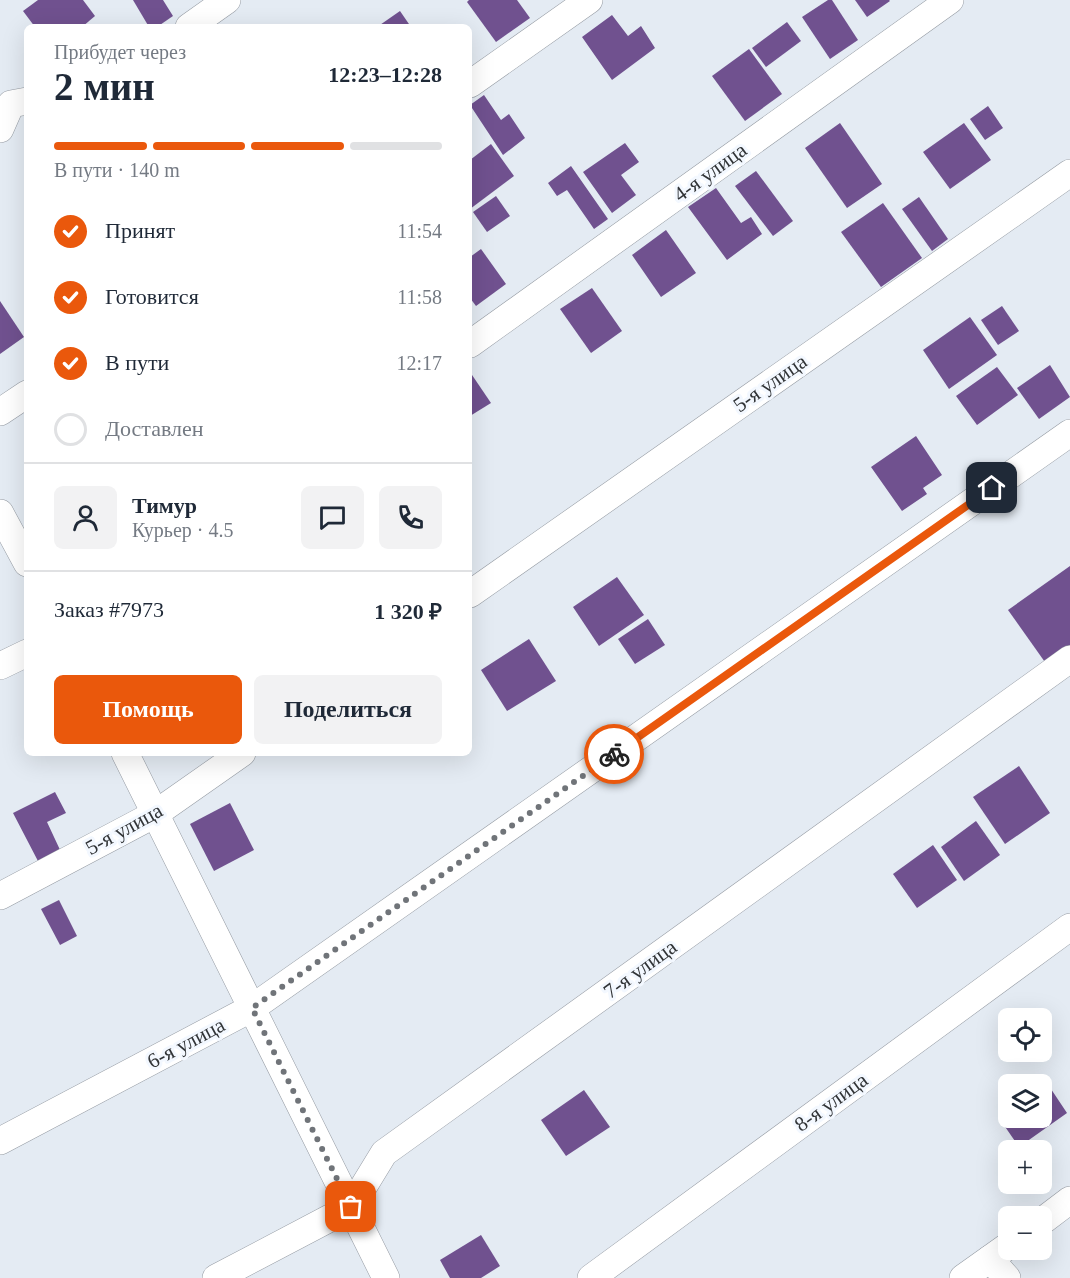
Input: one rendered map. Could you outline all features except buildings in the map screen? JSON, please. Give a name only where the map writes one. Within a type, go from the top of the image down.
[{"type":"street","points":[[193,24],[227,0]]},
{"type":"street","points":[[472,83],[590,0]]},
{"type":"street","name":"4-я улица","points":[[472,343],[950,0]]},
{"type":"street","points":[[0,129],[11,104],[24,102]]},
{"type":"street","name":"5-я улица","points":[[472,593],[1070,173]]},
{"type":"street","points":[[0,412],[24,396]]},
{"type":"street","name":"6-я улица","points":[[0,1142],[252,1008],[1070,433]]},
{"type":"street","points":[[0,513],[24,557]]},
{"type":"street","points":[[0,666],[24,654]]},
{"type":"street","name":"7-я улица","points":[[351,1207],[384,1153],[1070,658]]},
{"type":"street","points":[[126,756],[386,1278]]},
{"type":"street","name":"5-я улица","points":[[0,896],[155,814],[238,756]]},
{"type":"street","name":"8-я улица","points":[[591,1278],[1070,927]]},
{"type":"street","points":[[1052,1214],[1070,1200]]},
{"type":"street","points":[[216,1278],[351,1207]]},
{"type":"street","points":[[963,1278],[1002,1261]]},
{"type":"way so far","points":[[351,1207],[252,1008],[614,754]]},
{"type":"route","points":[[614,754],[992,488]]}]
